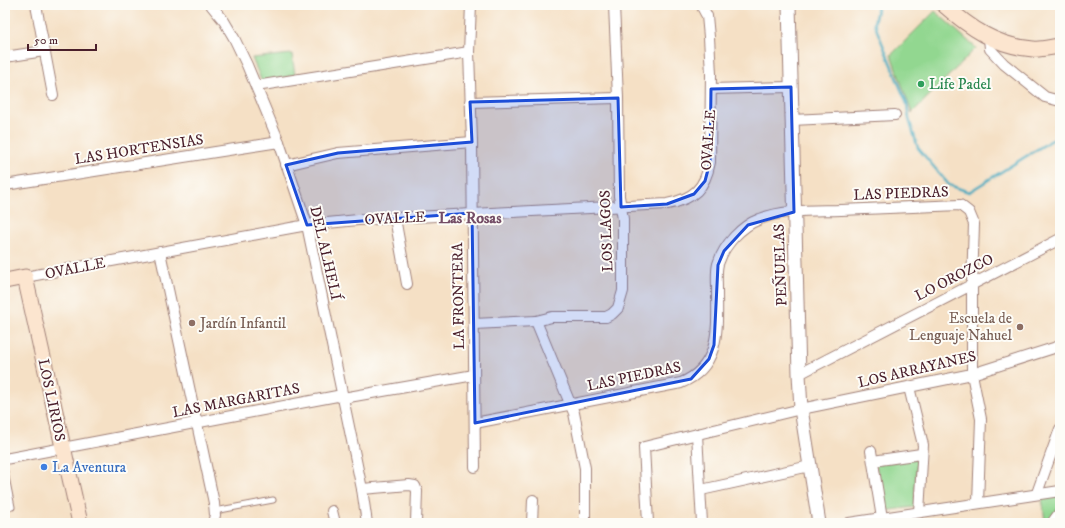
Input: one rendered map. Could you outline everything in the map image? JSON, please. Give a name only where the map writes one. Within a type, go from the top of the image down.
[{"type":"main road","points":[[944,5],[966,24],[989,38],[1034,49],[1060,46]]},
{"type":"main road","name":"OVALLE","points":[[5,281],[25,277]]},
{"type":"main road","name":"LOS LIRIOS","points":[[25,277],[80,523]]},
{"type":"street","points":[[36,5],[53,95]]},
{"type":"street","name":"DEL ALHELÍ","points":[[211,5],[234,38],[256,86],[279,142],[307,225],[362,489],[367,523]]},
{"type":"street","name":"LA FRONTERA","points":[[471,5],[469,52],[472,142],[475,467]]},
{"type":"street","name":"LOS LAGOS","points":[[474,324],[536,321],[552,317],[606,316],[612,314],[618,308],[623,291],[623,219],[619,196],[618,98],[614,5]]},
{"type":"street","points":[[701,5],[707,16],[709,25],[711,88]]},
{"type":"street","name":"PEÑUELAS","points":[[789,5],[801,409],[819,523]]},
{"type":"street","points":[[989,38],[990,49],[1004,64],[1044,97],[1060,101]]},
{"type":"street","points":[[5,57],[44,51]]},
{"type":"street","points":[[256,86],[469,52]]},
{"type":"street","name":"OVALLE","points":[[25,277],[307,225],[358,220],[676,202],[694,194],[700,188],[708,172],[710,162],[711,88],[791,86]]},
{"type":"street","points":[[470,102],[618,98]]},
{"type":"street","points":[[792,120],[895,115]]},
{"type":"street","name":"LAS HORTENSIAS","points":[[5,185],[279,142]]},
{"type":"street","points":[[286,165],[338,153],[472,142]]},
{"type":"street","name":"LAS PIEDRAS","points":[[475,423],[681,383],[691,379],[699,372],[709,359],[714,345],[716,331],[718,265],[724,252],[734,237],[748,225],[761,219],[794,212],[960,205],[972,217],[974,224],[972,284]]},
{"type":"street","points":[[395,218],[407,284]]},
{"type":"street","name":"LO OROZCO","points":[[799,374],[1060,239]]},
{"type":"street","points":[[160,252],[214,503],[215,512],[213,523]]},
{"type":"street","points":[[972,284],[972,374],[981,419],[978,503]]},
{"type":"street","points":[[536,321],[572,404],[584,460],[585,523]]},
{"type":"street","name":"LOS ARRAYANES","points":[[648,523],[644,447],[801,409],[972,374],[1060,346]]},
{"type":"street","name":"LAS MARGARITAS","points":[[5,459],[337,396],[343,398],[474,375]]},
{"type":"street","points":[[909,387],[923,445],[920,512]]},
{"type":"street","points":[[1037,493],[1060,429]]},
{"type":"street","points":[[697,434],[702,523]]},
{"type":"street","points":[[882,518],[872,456],[922,454]]},
{"type":"street","points":[[701,490],[810,466]]},
{"type":"street","points":[[362,489],[409,484],[415,486],[417,491],[416,523]]},
{"type":"street","points":[[848,523],[1060,490]]},
{"type":"street","points":[[532,500],[532,523]]},
{"type":"street","points":[[332,511],[334,523]]},
{"type":"street","points":[[1052,523],[1060,512]]},
{"type":"lane","points":[[5,472],[12,507]]},
{"type":"lane","points":[[215,512],[273,500]]},
{"type":"highlighted area","points":[[791,87],[794,212],[748,225],[724,251],[718,265],[714,345],[709,359],[691,379],[475,423],[472,213],[307,225],[286,165],[338,153],[472,142],[470,102],[618,98],[621,207],[667,204],[694,194],[705,181],[710,162],[711,89]]},
{"type":"green space","name":"Life Padel","points":[[935,11],[976,48],[912,113],[891,55]]},
{"type":"green space","points":[[292,54],[295,75],[262,82],[252,58]]},
{"type":"green space","points":[[917,458],[914,507],[883,511],[876,464]]},
{"type":"green space","points":[[1060,496],[1060,506],[1047,523],[1044,523],[1042,497]]},
{"type":"waterway","points":[[878,5],[874,23],[907,104],[909,119],[918,148],[949,185],[969,192],[1060,135]]},
{"type":"place","name":"Life Padel","points":[[921,84]]},
{"type":"place","name":"Jardín Infantil","points":[[192,323]]},
{"type":"place","name":"Escuela de Lenguaje Nahuel","points":[[1020,327]]},
{"type":"place","name":"La Aventura","points":[[44,467]]},
{"type":"district","name":"Las Rosas","points":[[470,217]]}]
